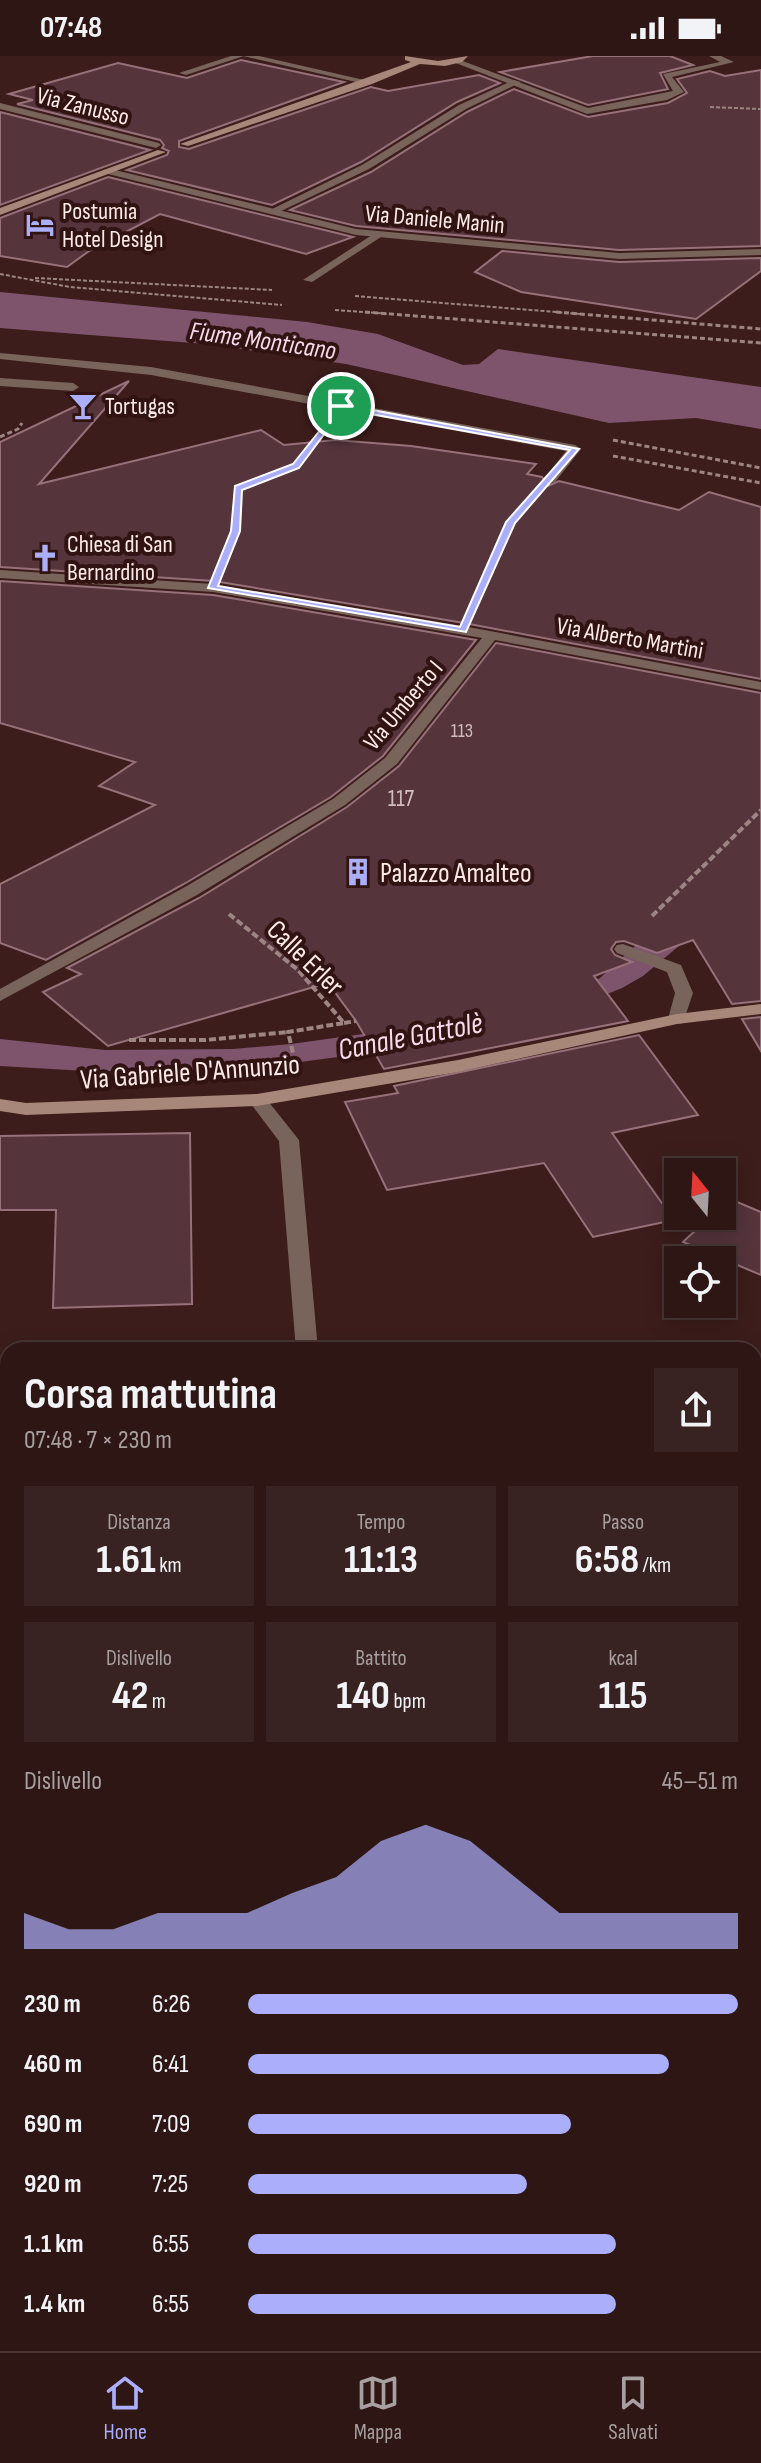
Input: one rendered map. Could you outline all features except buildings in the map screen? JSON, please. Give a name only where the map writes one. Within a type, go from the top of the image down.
[{"type":"street","points":[[183,73],[240,56]]},
{"type":"street","points":[[247,56],[369,82]]},
{"type":"street","points":[[408,56],[418,62]]},
{"type":"street","points":[[0,212],[171,147],[369,82],[418,62],[471,56]]},
{"type":"street","points":[[462,58],[587,111],[667,97],[679,92],[666,76],[730,62],[713,56]]},
{"type":"street","points":[[273,211],[375,162],[431,126],[517,82]]},
{"type":"street","name":"Via Zanusso","points":[[0,106],[171,147]]},
{"type":"street","name":"Via Daniele Manin","points":[[111,172],[379,235],[619,256],[761,252]]},
{"type":"street","points":[[308,280],[379,235]]},
{"type":"street","points":[[0,356],[151,371],[575,449],[550,479]]},
{"type":"street","points":[[0,382],[73,387]]},
{"type":"street","name":"Via Umberto I","points":[[0,574],[213,588],[490,637],[391,761],[339,802],[191,891],[0,996]]},
{"type":"street","name":"Via Alberto Martini","points":[[490,637],[761,686]]},
{"type":"street","points":[[623,949],[675,969],[684,993],[677,1019]]},
{"type":"street","name":"Via Gabriele D'Annunzio","points":[[0,1105],[26,1109],[257,1100],[458,1066],[677,1019],[761,1009]]},
{"type":"street","points":[[257,1100],[289,1140],[306,1342]]},
{"type":"path","points":[[0,274],[70,287],[289,306]]},
{"type":"path","points":[[18,278],[299,292],[761,329]]},
{"type":"path","points":[[299,292],[308,280]]},
{"type":"path","points":[[334,310],[761,343]]},
{"type":"path","points":[[213,588],[236,531],[238,488],[296,466],[341,406]]},
{"type":"path","points":[[575,449],[761,483]]},
{"type":"path","points":[[463,630],[511,522],[550,479]]},
{"type":"path","points":[[644,921],[657,913],[761,810]]},
{"type":"path","name":"Calle Erler","points":[[191,891],[239,920],[298,970],[344,1023]]},
{"type":"path","points":[[344,1023],[356,1021]]},
{"type":"path","name":"Calle Erler","points":[[129,1040],[205,1040],[344,1023]]},
{"type":"path","points":[[288,1032],[289,1039]]},
{"type":"water","name":"Fiume Monticano","points":[[0,292],[307,322],[378,334],[463,365],[479,364],[498,349],[761,387],[761,429],[696,418],[609,423],[346,364],[206,344],[0,328]]},
{"type":"water","name":"Canale Gattolè","points":[[761,832],[710,920],[643,976],[563,1012],[438,1044],[230,1071],[86,1071],[0,1066],[0,1039],[105,1050],[233,1049],[291,1044],[406,1028],[583,987],[600,978]]},
{"type":"place","name":"Postumia Hotel Design","points":[[40,225]]},
{"type":"place","name":"Tortugas","points":[[83,406]]},
{"type":"place","name":"Chiesa di San Bernardino","points":[[45,558]]},
{"type":"place","name":"Palazzo Amalteo","points":[[358,872]]},
{"type":"route","points":[[341,406],[575,449],[511,522],[463,630],[213,588],[236,531],[238,488],[296,466],[341,406]]}]
